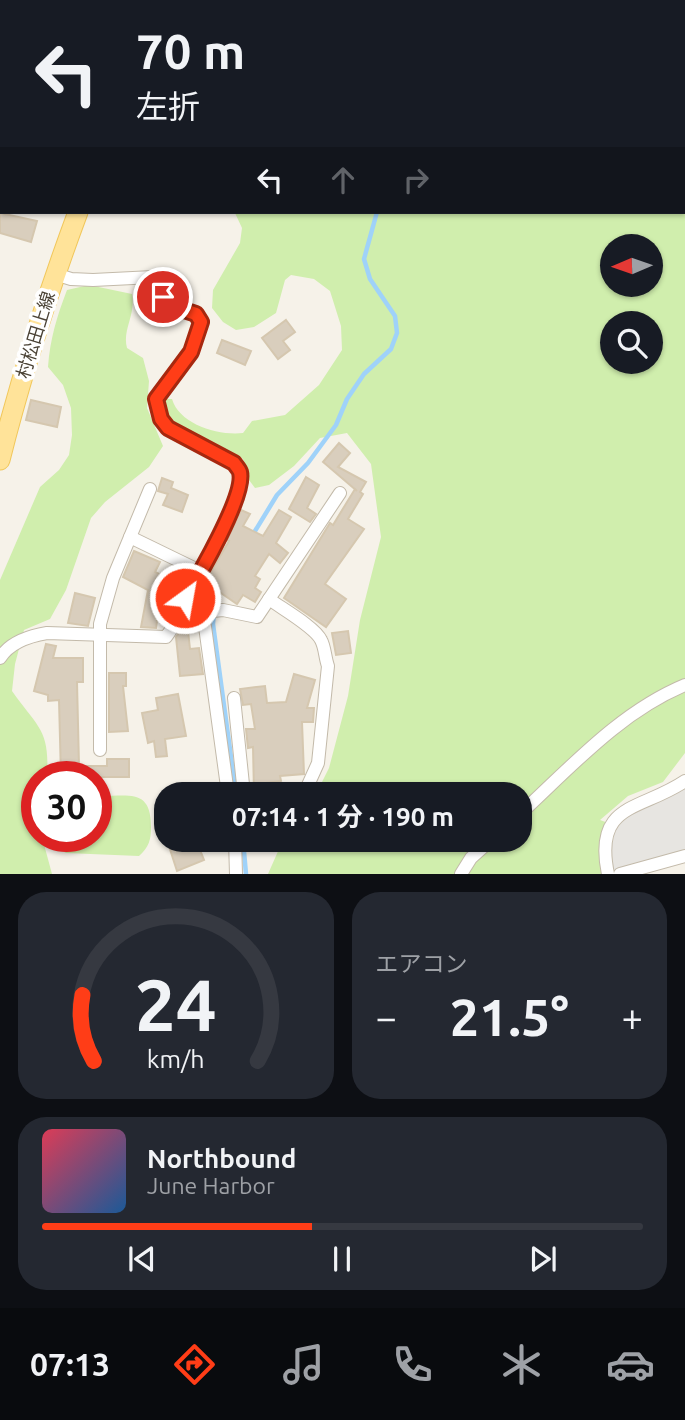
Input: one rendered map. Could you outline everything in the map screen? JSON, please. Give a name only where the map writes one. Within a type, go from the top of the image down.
[{"type":"main road","name":"村松田上線","points":[[0,460],[13,407],[74,214]]},
{"type":"street","points":[[0,659],[5,651],[28,636],[47,633],[166,637],[182,614],[185,598],[202,572],[228,518],[240,483],[240,473],[234,463],[168,428],[161,419],[156,399],[191,352],[201,322],[196,314],[167,302],[153,277],[93,280],[71,279],[55,274]]},
{"type":"street","points":[[100,750],[98,635],[113,578],[150,489]]},
{"type":"street","points":[[182,614],[223,610],[257,617],[340,493]]},
{"type":"street","points":[[130,537],[202,572]]},
{"type":"street","points":[[269,599],[316,632],[322,641],[328,666],[318,763],[309,782]]},
{"type":"street","points":[[204,612],[226,782]]},
{"type":"street","points":[[532,803],[621,722],[668,692],[685,685]]},
{"type":"street","points":[[234,698],[243,782]]},
{"type":"street","points":[[608,874],[603,850],[611,824],[632,804],[664,795],[685,781]]},
{"type":"street","points":[[235,852],[236,874]]},
{"type":"street","points":[[461,874],[478,852]]},
{"type":"street","points":[[620,874],[685,856]]},
{"type":"green space","points":[[235,214],[685,214],[685,753],[663,782],[628,796],[600,820],[611,824],[608,874],[268,874],[278,852],[532,852],[532,782],[322,782],[329,768],[348,696],[360,620],[381,537],[371,464],[347,433],[320,438],[294,466],[269,485],[255,488],[249,480],[243,459],[172,425],[162,408],[165,399],[172,399],[176,408],[191,422],[211,430],[243,433],[252,421],[285,415],[319,385],[342,350],[341,326],[330,291],[314,279],[291,275],[285,280],[276,313],[254,327],[236,330],[223,322],[212,308],[213,290],[240,243],[242,228]]},
{"type":"green space","points":[[89,285],[132,294],[132,309],[126,335],[127,348],[143,358],[149,381],[147,408],[163,446],[149,467],[105,502],[91,518],[66,590],[50,619],[24,630],[15,664],[12,691],[44,738],[47,761],[21,761],[21,852],[46,852],[52,874],[0,874],[0,580],[40,487],[59,470],[69,455],[72,435],[71,408],[63,385],[48,367],[54,328],[67,290]]},
{"type":"green space","points":[[112,796],[136,797],[147,805],[151,836],[139,856],[66,853],[112,852]]},
{"type":"shaded area","points":[[685,781],[685,856],[620,874],[608,874],[611,824]]},
{"type":"building","points":[[0,214],[37,221],[31,242],[0,233]]},
{"type":"building","points":[[286,320],[295,332],[283,341],[290,350],[278,359],[262,338]]},
{"type":"building","points":[[222,340],[251,351],[245,365],[217,353]]},
{"type":"building","points":[[31,400],[61,407],[57,427],[26,420]]},
{"type":"building","points":[[339,443],[350,453],[338,467],[366,482],[360,492],[363,494],[348,519],[364,529],[325,584],[346,599],[326,627],[284,598],[330,523],[333,525],[355,489],[323,462]]},
{"type":"building","points":[[306,477],[319,485],[307,508],[316,514],[310,522],[289,509]]},
{"type":"building","points":[[162,478],[173,482],[171,488],[188,495],[182,512],[163,505],[168,494],[158,491]]},
{"type":"building","points":[[241,510],[250,514],[243,526],[263,536],[279,510],[291,517],[276,543],[288,553],[280,563],[269,554],[255,576],[260,579],[255,588],[261,592],[255,602],[243,595],[237,604],[205,582],[229,541],[227,540]]},
{"type":"building","points":[[134,551],[160,562],[155,572],[176,582],[166,602],[172,603],[169,616],[158,614],[156,628],[141,627],[148,590],[123,577]]},
{"type":"building","points":[[75,593],[95,598],[88,626],[68,623]]},
{"type":"building","points":[[187,622],[190,649],[199,648],[203,674],[180,676],[176,637]]},
{"type":"building","points":[[348,631],[351,653],[336,655],[332,633]]},
{"type":"building","points":[[46,644],[56,646],[53,658],[83,658],[83,682],[77,682],[79,761],[61,761],[59,700],[48,701],[48,695],[34,691]]},
{"type":"building","points":[[109,673],[126,673],[126,686],[123,686],[128,731],[109,732]]},
{"type":"building","points":[[294,674],[315,680],[307,708],[314,708],[313,722],[302,722],[304,774],[280,776],[281,781],[254,782],[253,747],[248,748],[246,729],[255,729],[251,704],[243,705],[240,689],[265,686],[267,703],[286,702]]},
{"type":"building","points":[[178,694],[186,736],[165,739],[167,756],[156,757],[154,741],[148,743],[142,713],[158,710],[156,698]]},
{"type":"building","points":[[107,759],[129,759],[129,777],[112,777],[112,761]]},
{"type":"building","points":[[171,852],[201,852],[204,860],[177,871]]},
{"type":"waterway","points":[[252,536],[277,495],[308,463],[336,425],[347,399],[364,374],[391,349],[397,333],[395,316],[370,279],[364,259],[376,214]]},
{"type":"waterway","points":[[220,588],[215,596],[213,624],[234,782]]},
{"type":"waterway","points":[[244,852],[246,874]]},
{"type":"route","points":[[163,297],[175,307],[196,314],[201,322],[191,352],[156,399],[161,419],[168,428],[234,463],[240,473],[240,483],[228,518],[202,572],[185,598]]}]
